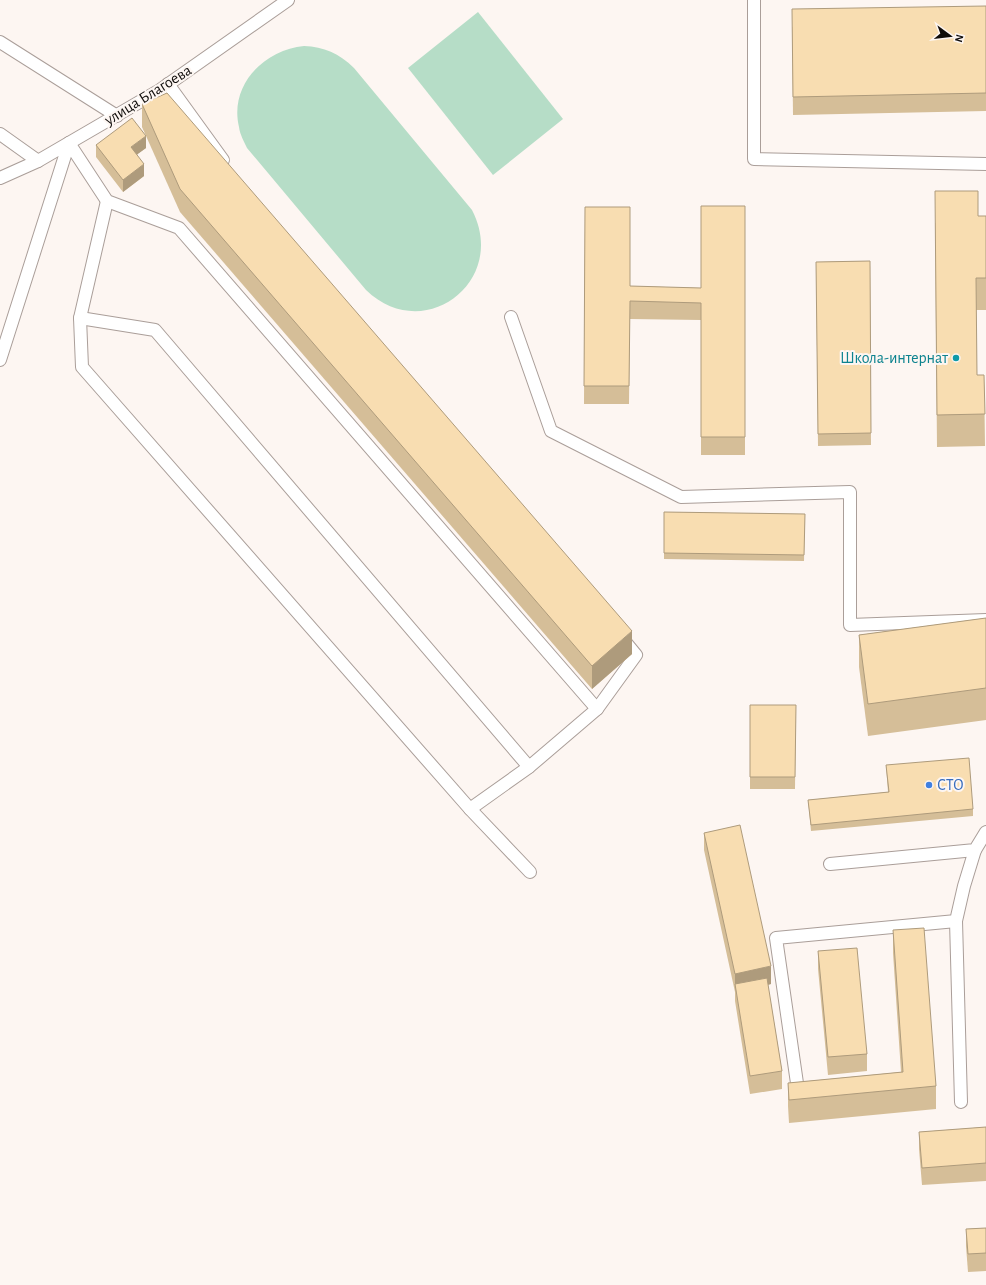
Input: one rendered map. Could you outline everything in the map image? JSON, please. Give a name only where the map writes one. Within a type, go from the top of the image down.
[{"type":"lane","name":"улица Благоева","points":[[0,178],[38,161],[117,116],[168,84],[288,0]]},
{"type":"lane","points":[[754,0],[754,159],[986,164]]},
{"type":"lane","points":[[0,42],[117,116]]},
{"type":"lane","points":[[168,84],[228,167]]},
{"type":"lane","points":[[0,134],[38,161]]},
{"type":"lane","points":[[70,143],[107,201],[179,228],[597,709]]},
{"type":"lane","points":[[0,360],[70,143]]},
{"type":"lane","points":[[107,201],[80,318],[82,367],[470,809],[530,872]]},
{"type":"lane","points":[[511,317],[551,431],[681,497],[850,492],[850,625],[986,620]]},
{"type":"lane","points":[[80,318],[155,330],[529,767]]},
{"type":"lane","points":[[470,809],[529,767],[597,709],[636,655],[616,630]]},
{"type":"lane","points":[[960,1102],[956,921],[964,886],[976,850],[986,832]]},
{"type":"lane","points":[[830,864],[976,850]]},
{"type":"lane","points":[[799,1099],[776,938],[956,921]]},
{"type":"green space","points":[[478,12],[563,119],[493,175],[408,68]]},
{"type":"green space","points":[[304,46],[325,49],[343,58],[354,68],[472,210],[480,236],[479,260],[470,281],[455,298],[435,308],[412,311],[389,306],[366,290],[247,148],[241,135],[237,112],[239,97],[245,84],[253,72],[263,62],[276,54],[289,49]]},
{"type":"building","points":[[986,6],[986,93],[793,97],[792,9]]},
{"type":"building","points":[[167,93],[632,631],[592,666],[180,189],[142,104]]},
{"type":"building","points":[[132,118],[146,136],[131,147],[144,164],[123,180],[96,145]]},
{"type":"building","name":"Школа-интернат","points":[[935,191],[978,191],[978,216],[986,216],[986,278],[976,278],[977,375],[984,375],[985,414],[937,415]]},
{"type":"building","points":[[701,206],[745,206],[745,437],[701,437],[701,303],[630,301],[629,386],[584,386],[585,207],[630,207],[630,286],[701,288]]},
{"type":"building","points":[[870,261],[871,433],[818,434],[816,262]]},
{"type":"building","points":[[664,512],[805,514],[804,555],[664,553]]},
{"type":"building","points":[[986,618],[986,688],[868,704],[859,635]]},
{"type":"building","points":[[750,705],[796,705],[795,777],[750,777]]},
{"type":"building","name":"СТО","points":[[969,758],[973,809],[811,825],[808,800],[889,792],[886,765]]},
{"type":"building","points":[[740,825],[771,966],[735,974],[704,833]]},
{"type":"building","points":[[924,928],[936,1086],[789,1100],[788,1083],[903,1072],[893,930]]},
{"type":"building","points":[[857,948],[867,1054],[828,1057],[818,951]]},
{"type":"building","points":[[767,978],[782,1071],[750,1076],[735,984]]},
{"type":"building","points":[[986,1127],[986,1163],[922,1168],[919,1132]]},
{"type":"building","points":[[986,1228],[986,1253],[968,1254],[966,1229]]},
{"type":"place","name":"Школа-интернат","points":[[956,358]]},
{"type":"place","name":"СТО","points":[[929,785]]}]
